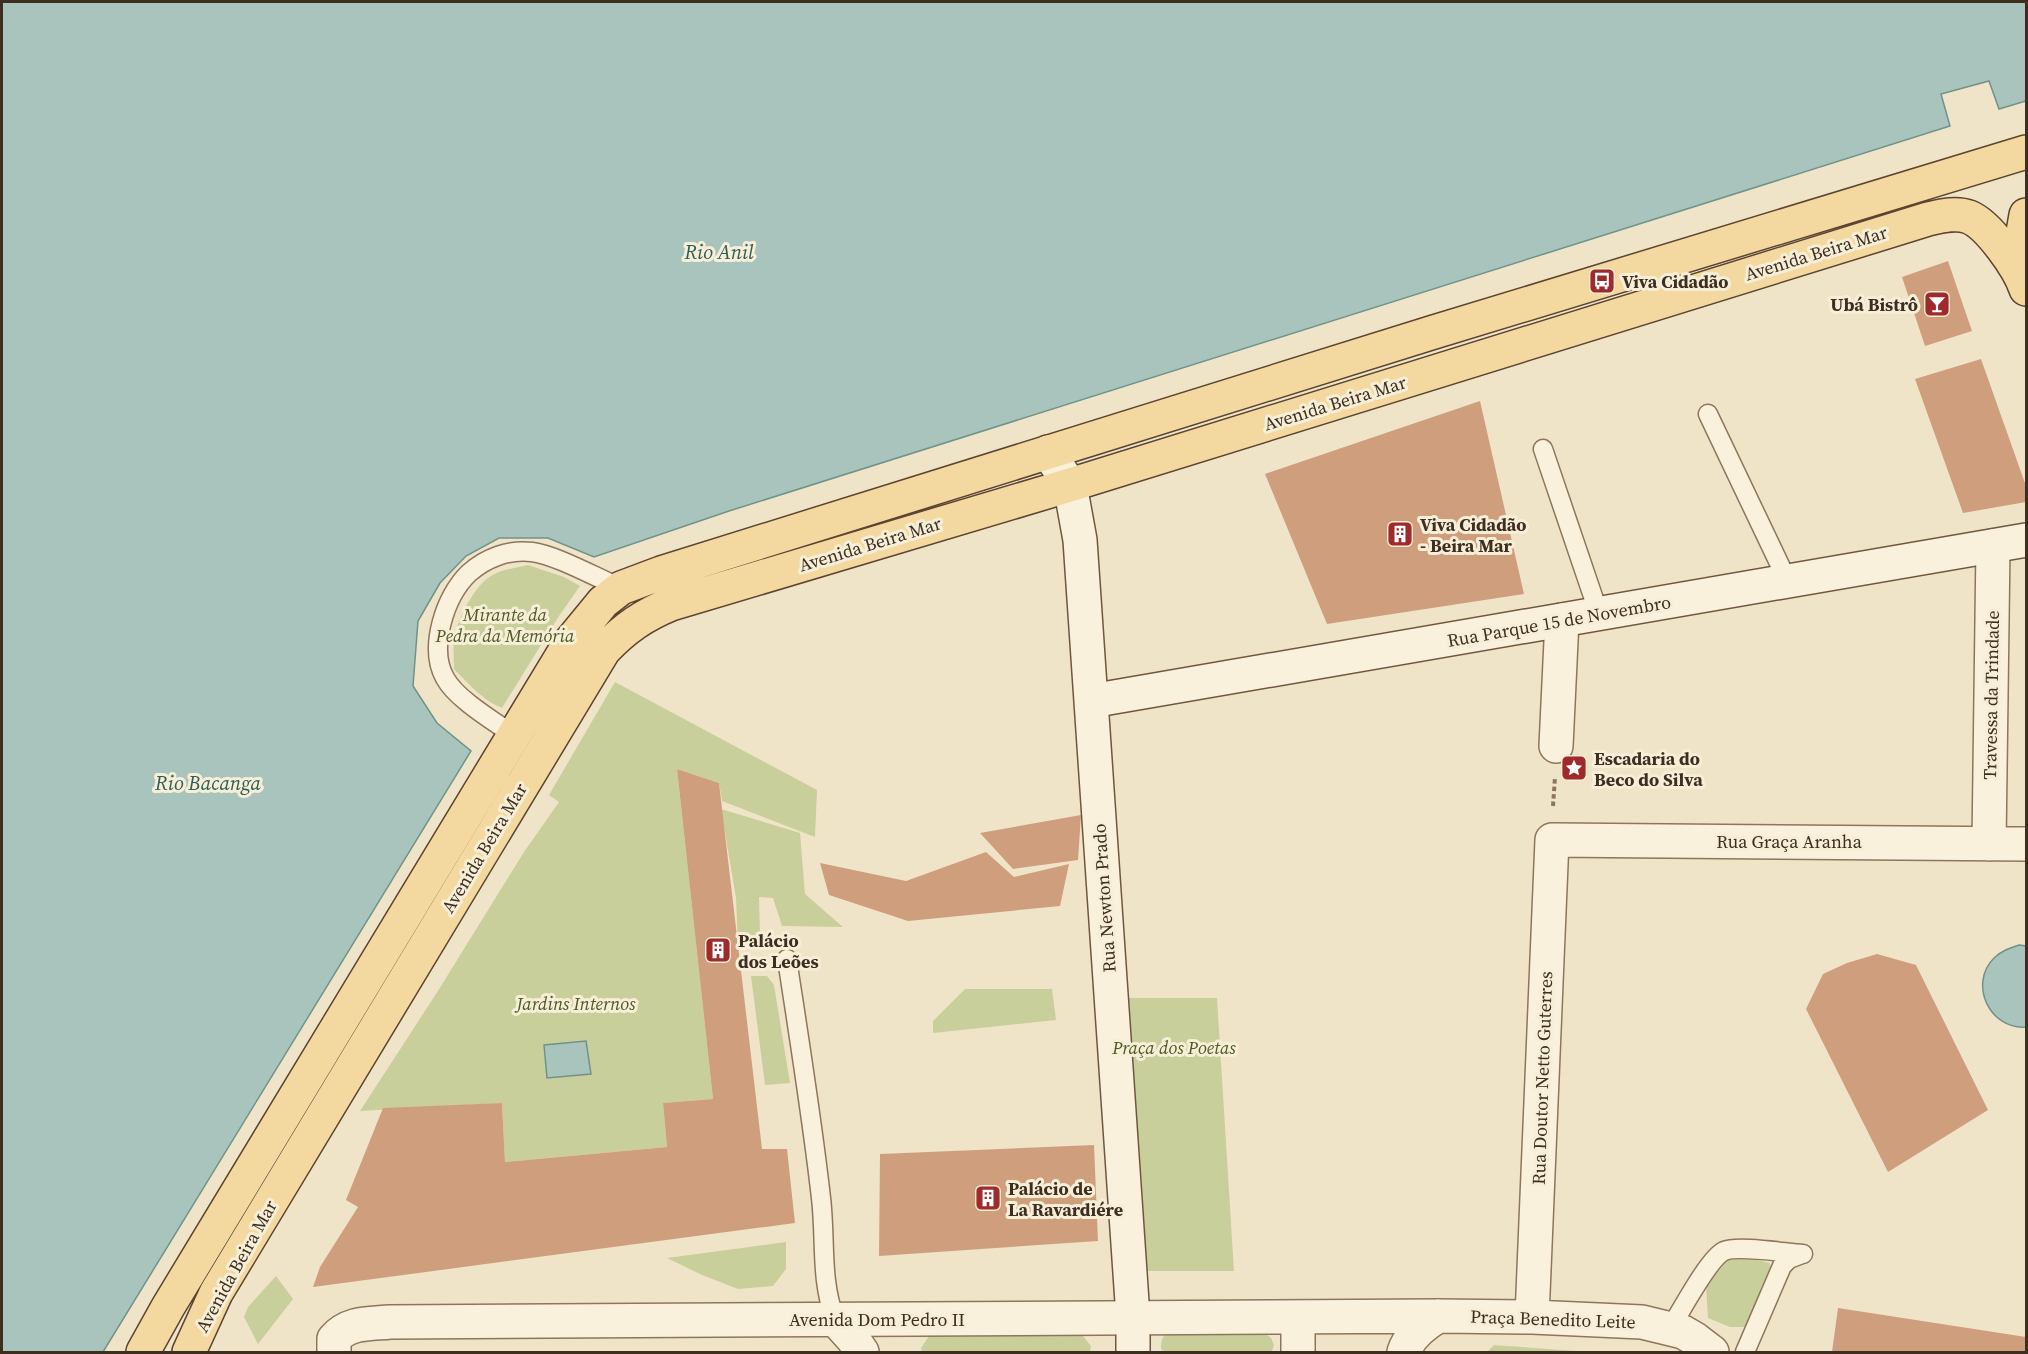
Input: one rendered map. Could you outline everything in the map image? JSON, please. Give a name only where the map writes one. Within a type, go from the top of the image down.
[{"type":"main road","name":"Avenida Beira Mar","points":[[142,1353],[571,641],[603,602],[621,588],[1048,452],[2026,152]]},
{"type":"main road","name":"Avenida Beira Mar","points":[[189,1353],[216,1293],[604,650],[618,636],[648,614],[671,604],[1070,485],[1928,219],[1964,215],[1973,219],[1984,227],[1998,243],[2025,283]]},
{"type":"main road","points":[[2025,283],[2021,244],[2026,215]]},
{"type":"main road","points":[[156,1353],[157,1337],[168,1307]]},
{"type":"street","name":"Rua Newton Prado","points":[[1048,452],[1070,485],[1080,540],[1133,1317],[1133,1353]]},
{"type":"street","name":"Rua Parque 15 de Novembro","points":[[1091,701],[2026,540]]},
{"type":"street","name":"Travessa da Trindade","points":[[1989,844],[1993,546]]},
{"type":"street","points":[[1556,746],[1562,621]]},
{"type":"street","name":"Rua Graça Aranha","points":[[1552,840],[2026,844]]},
{"type":"street","name":"Rua Doutor Netto Guterres","points":[[1532,1317],[1552,840]]},
{"type":"street","points":[[1404,1353],[1406,1345],[1422,1326],[1438,1316]]},
{"type":"street","name":"Avenida Dom Pedro II","points":[[334,1346],[340,1332],[353,1326],[390,1322],[1438,1316]]},
{"type":"street","name":"Praça Benedito Leite","points":[[1438,1316],[1642,1322],[1671,1327],[1695,1339],[1712,1353]]},
{"type":"street","points":[[1298,1317],[1298,1353]]},
{"type":"street","points":[[835,1320],[853,1339],[862,1353]]},
{"type":"lane","points":[[1708,414],[1788,582]]},
{"type":"lane","points":[[1543,448],[1599,614]]},
{"type":"lane","points":[[515,736],[457,694],[444,678],[437,645],[441,622],[453,595],[469,574],[491,558],[510,552],[546,555],[621,588]]},
{"type":"lane","points":[[787,959],[818,1167],[824,1221],[828,1300],[835,1320]]},
{"type":"lane","points":[[1671,1327],[1709,1266],[1724,1251],[1741,1249],[1803,1254],[1789,1259],[1782,1266],[1745,1353]]},
{"type":"path","points":[[1552,840],[1556,746]]},
{"type":"green space","name":"Mirante da Pedra da Memória","points":[[528,565],[564,577],[580,586],[502,708],[482,696],[454,669],[455,636],[469,600],[485,580],[500,572]]},
{"type":"green space","name":"Jardins Internos","points":[[615,682],[817,790],[815,837],[722,801],[719,783],[677,769],[713,1099],[663,1103],[667,1147],[505,1162],[502,1103],[360,1111],[524,852],[559,802],[549,795]]},
{"type":"green space","points":[[721,809],[800,833],[805,894],[843,927],[782,926],[773,898],[759,897],[760,933],[738,946],[736,898]]},
{"type":"green space","points":[[751,976],[767,976],[774,985],[790,1083],[765,1085]]},
{"type":"green space","points":[[965,989],[1052,989],[1056,1020],[933,1033],[933,1021]]},
{"type":"green space","name":"Praça dos Poetas","points":[[1122,998],[1217,998],[1234,1271],[1144,1271]]},
{"type":"green space","points":[[786,1242],[786,1269],[773,1286],[738,1289],[667,1258]]},
{"type":"green space","points":[[1732,1254],[1770,1263],[1768,1298],[1754,1327],[1730,1327],[1708,1318],[1706,1286]]},
{"type":"green space","points":[[276,1276],[293,1299],[258,1344],[244,1317],[248,1307]]},
{"type":"green space","points":[[1170,1332],[1264,1333],[1271,1338],[1274,1345],[1272,1351],[1269,1352],[1165,1352],[1161,1349],[1162,1341]]},
{"type":"green space","points":[[929,1336],[1083,1336],[1091,1346],[1090,1352],[922,1352],[921,1348]]},
{"type":"green space","points":[[1494,1345],[1591,1352],[1487,1352]]},
{"type":"water","points":[[2,2],[2026,2],[2026,101],[1999,109],[1989,81],[1941,94],[1950,126],[729,511],[594,557],[548,538],[499,538],[466,556],[440,583],[418,621],[413,686],[437,723],[471,751],[103,1352],[2,1352]]},
{"type":"water","points":[[2019,945],[2026,946],[2026,1027],[2013,1026],[2002,1021],[1993,1013],[1983,992],[1986,969],[1994,958]]},
{"type":"water","points":[[586,1041],[591,1074],[547,1078],[544,1045]]},
{"type":"building","name":"Ubá Bistrô","points":[[1948,261],[1972,331],[1925,346],[1902,277]]},
{"type":"building","points":[[1981,359],[2026,486],[2026,502],[1963,513],[1915,379]]},
{"type":"building","name":"Viva Cidadão - Beira Mar","points":[[1480,401],[1524,594],[1327,624],[1265,474]]},
{"type":"building","name":"Palácio dos Leões","points":[[677,769],[719,783],[762,1149],[787,1149],[795,1223],[313,1287],[320,1267],[358,1207],[346,1200],[383,1108],[502,1103],[505,1162],[667,1147],[663,1103],[713,1099]]},
{"type":"building","points":[[1081,815],[1078,860],[1013,869],[980,833]]},
{"type":"building","points":[[986,852],[1014,877],[1069,864],[1060,906],[908,921],[829,895],[820,863],[906,881]]},
{"type":"building","points":[[1877,954],[1916,965],[1988,1110],[1888,1172],[1806,1009],[1823,974],[1847,963]]},
{"type":"building","name":"Palácio de La Ravardiére","points":[[1094,1145],[1098,1241],[879,1256],[880,1154]]},
{"type":"building","points":[[1838,1308],[2026,1337],[2026,1352],[1832,1352]]},
{"type":"place","name":"Viva Cidadão","points":[[1602,281]]},
{"type":"place","name":"Ubá Bistrô","points":[[1937,304]]},
{"type":"place","name":"Viva Cidadão - Beira Mar","points":[[1400,534]]},
{"type":"place","name":"Escadaria do Beco do Silva","points":[[1574,768]]},
{"type":"place","name":"Palácio dos Leões","points":[[718,950]]},
{"type":"place","name":"Palácio de La Ravardiére","points":[[988,1198]]},
{"type":"water label","name":"Rio Anil","points":[[719,252]]},
{"type":"water label","name":"Rio Bacanga","points":[[208,783]]}]
